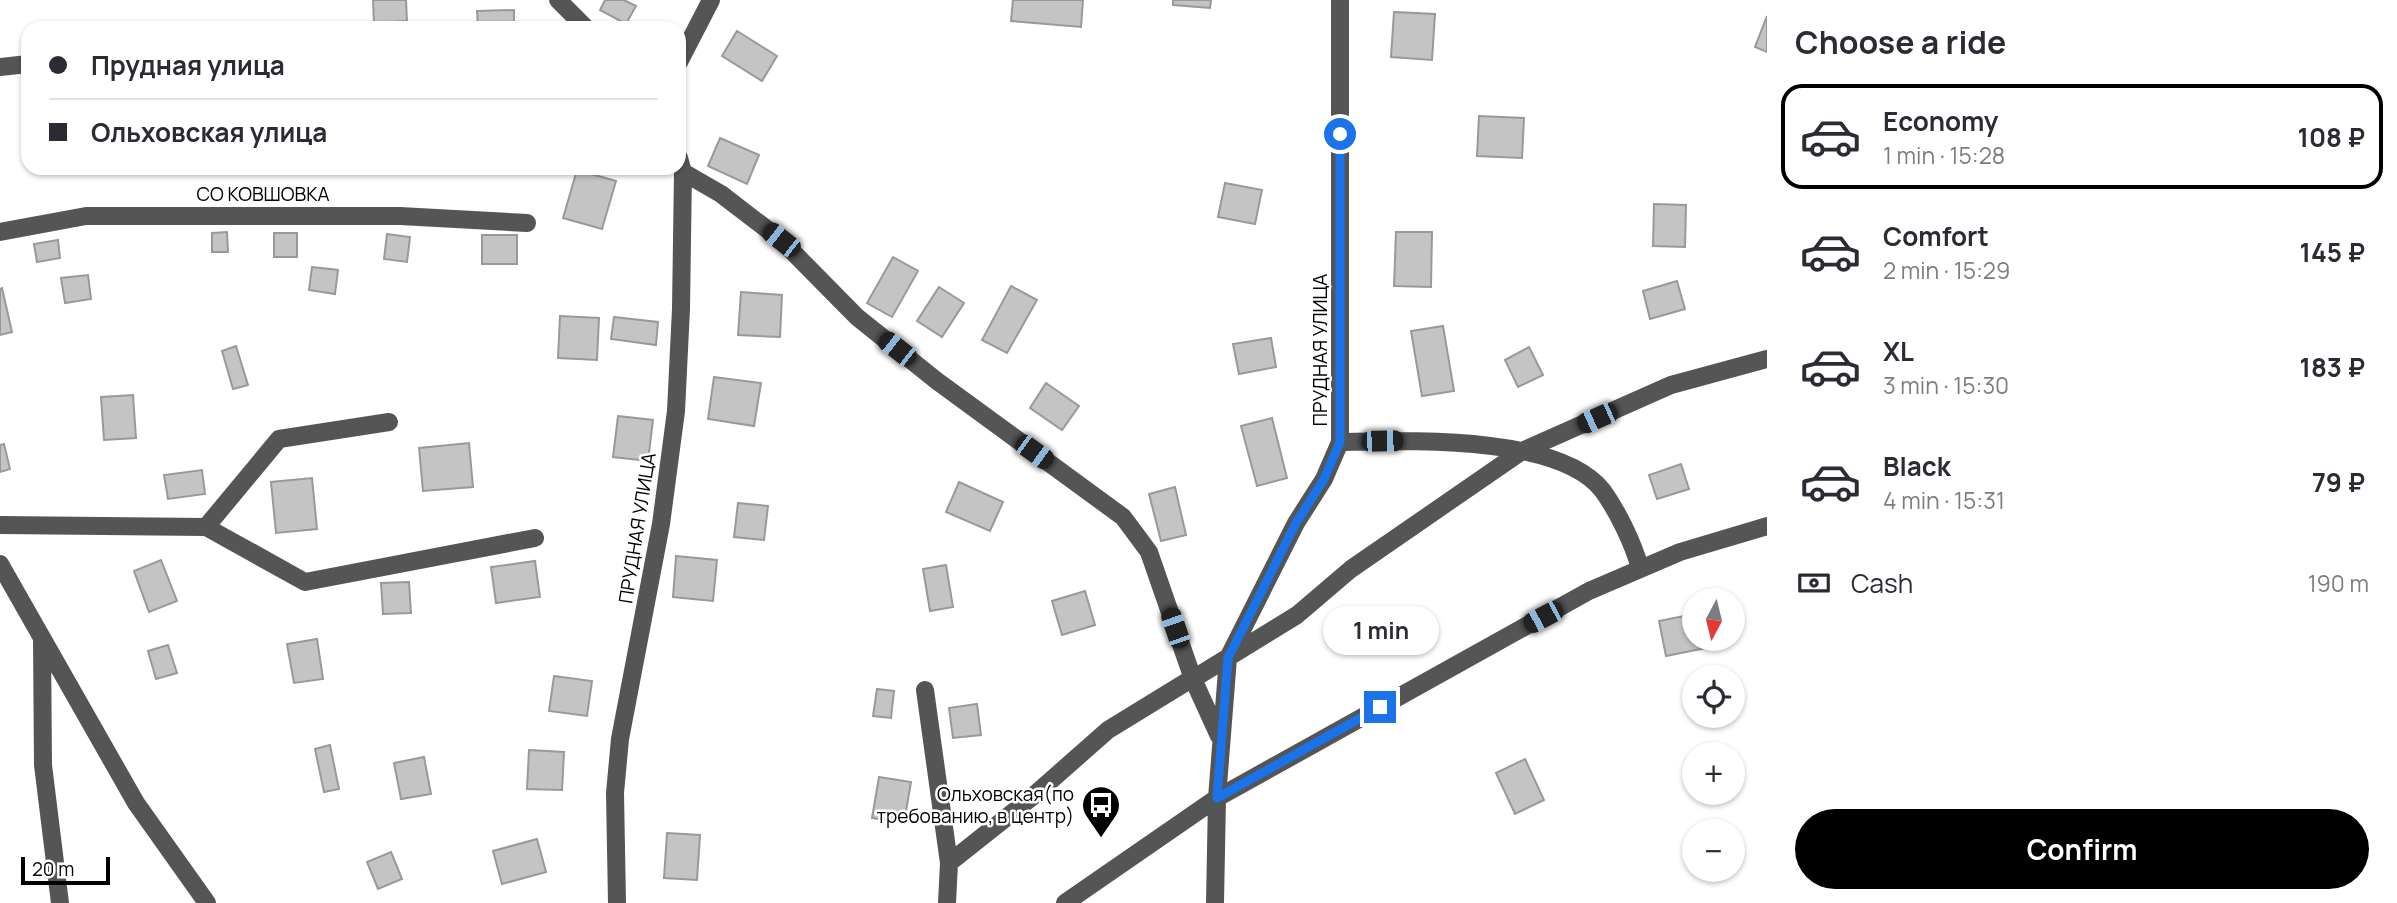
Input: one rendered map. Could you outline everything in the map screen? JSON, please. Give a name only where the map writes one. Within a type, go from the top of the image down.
[{"type":"street","points":[[558,0],[579,21]]},
{"type":"street","points":[[686,48],[710,0]]},
{"type":"street","name":"ПРУДНАЯ УЛИЦА","points":[[1215,903],[1217,798],[1228,658],[1296,523],[1324,479],[1340,442],[1340,0]]},
{"type":"street","points":[[0,67],[21,65]]},
{"type":"street","points":[[686,169],[781,240],[857,317],[937,381],[1123,517],[1149,552],[1221,739]]},
{"type":"street","name":"ПРУДНАЯ УЛИЦА","points":[[617,903],[615,793],[620,739],[662,524],[676,411],[681,309],[681,175]]},
{"type":"street","name":"СО КОВШОВКА","points":[[0,232],[86,216],[400,216],[527,223]]},
{"type":"street","points":[[949,863],[1032,797],[1108,730],[1297,615],[1351,569],[1522,452],[1671,385],[1767,359]]},
{"type":"street","points":[[206,527],[279,439],[389,422]]},
{"type":"street","points":[[1340,442],[1436,440],[1505,447],[1576,468],[1602,490],[1634,547],[1640,568]]},
{"type":"street","points":[[0,525],[206,527],[305,582],[535,538]]},
{"type":"street","points":[[1065,903],[1217,798],[1589,592],[1680,552],[1767,526]]},
{"type":"street","points":[[0,564],[136,803],[207,903]]},
{"type":"street","points":[[42,636],[43,765],[60,903]]},
{"type":"street","points":[[925,690],[949,863],[947,903]]},
{"type":"building","points":[[373,0],[406,0],[407,21],[374,21]]},
{"type":"building","points":[[605,0],[624,0],[636,6],[628,21],[620,21],[600,10]]},
{"type":"building","points":[[1013,0],[1083,0],[1081,27],[1011,21]]},
{"type":"building","points":[[1173,0],[1211,0],[1210,8],[1173,5]]},
{"type":"building","points":[[514,10],[514,21],[478,21],[477,11]]},
{"type":"building","points":[[1394,12],[1435,14],[1432,60],[1391,57]]},
{"type":"building","points":[[1767,16],[1767,52],[1755,47]]},
{"type":"building","points":[[737,31],[777,56],[762,81],[722,56]]},
{"type":"building","points":[[1479,116],[1524,118],[1522,158],[1477,156]]},
{"type":"building","points":[[720,138],[759,155],[747,184],[708,166]]},
{"type":"building","points":[[576,175],[595,175],[616,181],[602,229],[563,218]]},
{"type":"building","points":[[1225,183],[1262,190],[1255,224],[1218,217]]},
{"type":"building","points":[[1654,204],[1686,205],[1685,247],[1653,246]]},
{"type":"building","points":[[227,232],[228,252],[212,252],[212,233]]},
{"type":"building","points":[[1396,232],[1432,232],[1431,287],[1394,286]]},
{"type":"building","points":[[274,233],[297,233],[297,257],[274,257]]},
{"type":"building","points":[[387,234],[410,237],[407,262],[384,259]]},
{"type":"building","points":[[482,235],[517,235],[517,264],[482,264]]},
{"type":"building","points":[[58,240],[60,258],[37,262],[34,244]]},
{"type":"building","points":[[893,257],[918,271],[892,317],[867,303]]},
{"type":"building","points":[[312,267],[338,270],[335,294],[309,290]]},
{"type":"building","points":[[88,275],[91,299],[65,303],[61,278]]},
{"type":"building","points":[[1677,281],[1685,309],[1650,319],[1643,291]]},
{"type":"building","points":[[1011,286],[1037,300],[1007,353],[982,340]]},
{"type":"building","points":[[939,287],[964,303],[942,337],[917,321]]},
{"type":"building","points":[[2,288],[12,332],[0,335],[0,289]]},
{"type":"building","points":[[741,292],[782,295],[780,337],[738,335]]},
{"type":"building","points":[[560,316],[599,318],[597,360],[558,358]]},
{"type":"building","points":[[614,317],[658,322],[656,345],[611,339]]},
{"type":"building","points":[[1443,326],[1454,391],[1422,396],[1411,331]]},
{"type":"building","points":[[1271,338],[1276,367],[1239,374],[1233,344]]},
{"type":"building","points":[[236,346],[248,385],[233,389],[222,351]]},
{"type":"building","points":[[1529,347],[1543,375],[1518,387],[1505,360]]},
{"type":"building","points":[[714,377],[761,383],[754,426],[708,419]]},
{"type":"building","points":[[1046,383],[1079,406],[1062,430],[1030,408]]},
{"type":"building","points":[[133,395],[136,438],[104,440],[101,397]]},
{"type":"building","points":[[618,416],[653,420],[648,461],[613,457]]},
{"type":"building","points":[[1272,418],[1287,478],[1257,486],[1241,426]]},
{"type":"building","points":[[469,443],[473,487],[423,491],[419,448]]},
{"type":"building","points":[[4,444],[10,469],[0,472],[0,445]]},
{"type":"building","points":[[1681,464],[1689,489],[1657,499],[1649,475]]},
{"type":"building","points":[[202,470],[205,494],[168,499],[164,475]]},
{"type":"building","points":[[312,478],[317,529],[276,533],[271,482]]},
{"type":"building","points":[[959,482],[1003,502],[990,531],[946,512]]},
{"type":"building","points":[[1175,487],[1186,535],[1161,541],[1149,494]]},
{"type":"building","points":[[738,503],[768,506],[764,540],[734,537]]},
{"type":"building","points":[[676,556],[717,560],[713,601],[673,597]]},
{"type":"building","points":[[161,560],[177,601],[149,612],[134,571]]},
{"type":"building","points":[[535,561],[540,597],[496,603],[491,567]]},
{"type":"building","points":[[946,565],[953,607],[930,611],[923,569]]},
{"type":"building","points":[[409,582],[411,613],[383,614],[381,583]]},
{"type":"building","points":[[1085,591],[1095,625],[1062,635],[1052,601]]},
{"type":"building","points":[[1682,616],[1682,651],[1691,651],[1666,656],[1659,621]]},
{"type":"building","points":[[317,639],[323,679],[294,683],[287,644]]},
{"type":"building","points":[[168,645],[177,673],[156,679],[148,651]]},
{"type":"building","points":[[554,676],[592,681],[587,716],[549,711]]},
{"type":"building","points":[[877,689],[894,691],[891,718],[873,716]]},
{"type":"building","points":[[977,704],[981,735],[953,738],[949,708]]},
{"type":"building","points":[[330,745],[339,789],[324,792],[315,749]]},
{"type":"building","points":[[529,750],[564,752],[562,790],[527,789]]},
{"type":"building","points":[[424,757],[431,794],[401,799],[394,763]]},
{"type":"building","points":[[1525,759],[1544,800],[1515,814],[1496,773]]},
{"type":"building","points":[[879,777],[911,782],[904,823],[872,818]]},
{"type":"building","points":[[667,833],[700,835],[697,880],[664,878]]},
{"type":"building","points":[[537,839],[546,872],[502,884],[493,851]]},
{"type":"building","points":[[391,852],[402,879],[378,889],[367,862]]},
{"type":"place","name":"Ольховская(по требованию, в центр)","points":[[1101,839]]},
{"type":"route","points":[[1340,134],[1340,442],[1324,479],[1296,523],[1228,658],[1217,798],[1380,707]]}]
